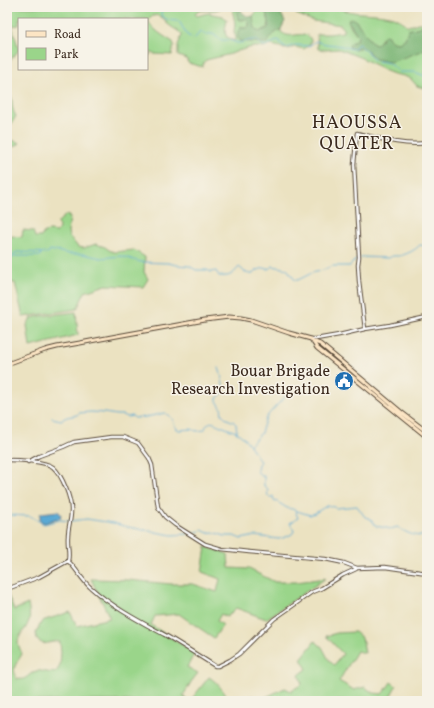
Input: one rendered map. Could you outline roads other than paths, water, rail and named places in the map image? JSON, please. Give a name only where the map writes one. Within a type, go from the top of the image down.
[{"type":"main road","points":[[7,364],[57,347],[205,320],[229,317],[241,318],[252,320],[311,339],[317,348],[425,432]]},
{"type":"main road","points":[[314,342],[320,344],[425,432],[427,437]]},
{"type":"main road","points":[[337,364],[340,361]]},
{"type":"street","points":[[365,329],[358,265],[359,258],[354,164],[357,133],[399,143],[427,144]]},
{"type":"street","points":[[311,339],[339,335],[427,317]]},
{"type":"street","points":[[28,462],[74,442],[116,436],[130,439],[141,445],[151,462],[158,507],[165,517],[200,542],[222,549],[325,559],[344,563],[357,568],[385,567],[427,573]]},
{"type":"street","points":[[7,460],[46,464],[53,467],[59,475],[70,501],[71,511],[68,532],[68,561]]},
{"type":"street","points":[[68,561],[90,587],[115,606],[215,666],[218,666],[239,654],[274,619],[312,592],[357,568]]},
{"type":"street","points":[[7,589],[40,577],[68,561]]},
{"type":"water","points":[[58,511],[61,515],[60,518],[45,523],[40,521],[41,513]]},
{"type":"waterway","points":[[162,7],[162,16],[169,20],[179,21],[187,35],[194,39],[201,31],[205,35],[213,34],[222,40],[229,40],[238,43],[256,40],[261,45],[266,46],[279,40],[283,47],[287,48],[295,45],[309,46],[316,41],[352,49],[359,44],[374,60],[389,63],[399,72],[415,72],[427,77]]},
{"type":"waterway","points":[[7,255],[18,252],[48,253],[50,250],[101,258],[121,256],[141,262],[168,263],[189,266],[196,270],[207,270],[211,272],[216,271],[219,276],[228,276],[239,267],[245,272],[253,274],[255,271],[264,268],[268,269],[273,266],[287,269],[295,280],[298,280],[332,266],[350,266],[361,257],[389,258],[408,253],[420,245],[427,246]]},
{"type":"waterway","points":[[9,261],[9,258],[13,258],[13,256],[40,256],[41,253]]},
{"type":"waterway","points":[[219,368],[222,377],[223,392],[217,398],[217,401],[221,407],[222,414],[236,424],[237,433]]},
{"type":"waterway","points":[[250,445],[261,433],[268,415],[290,391]]},
{"type":"waterway","points":[[52,418],[61,420],[79,413],[91,412],[128,417],[132,416],[135,418],[165,413],[172,418],[176,428],[179,430],[191,429],[197,431],[204,430],[211,422],[236,432],[247,441],[260,462],[258,464],[257,471],[261,476],[264,476],[264,486],[268,489],[268,496],[270,498],[273,496],[274,500],[287,508],[310,515],[328,505],[336,508],[357,506],[365,517],[371,519],[376,526],[391,529],[397,527],[415,535],[427,535]]},
{"type":"waterway","points":[[191,534],[202,530],[208,533],[213,532],[225,536],[234,536],[241,539],[255,536],[279,539],[292,534],[294,531],[290,523],[298,518],[296,513],[297,511]]},
{"type":"waterway","points":[[7,515],[30,516],[44,524],[60,520],[70,521],[87,519],[172,535],[188,534]]},
{"type":"place","name":"Bouar Brigade Research Investigation","points":[[344,381]]},
{"type":"district","name":"HAOUSSA QUATER","points":[[357,133]]}]
